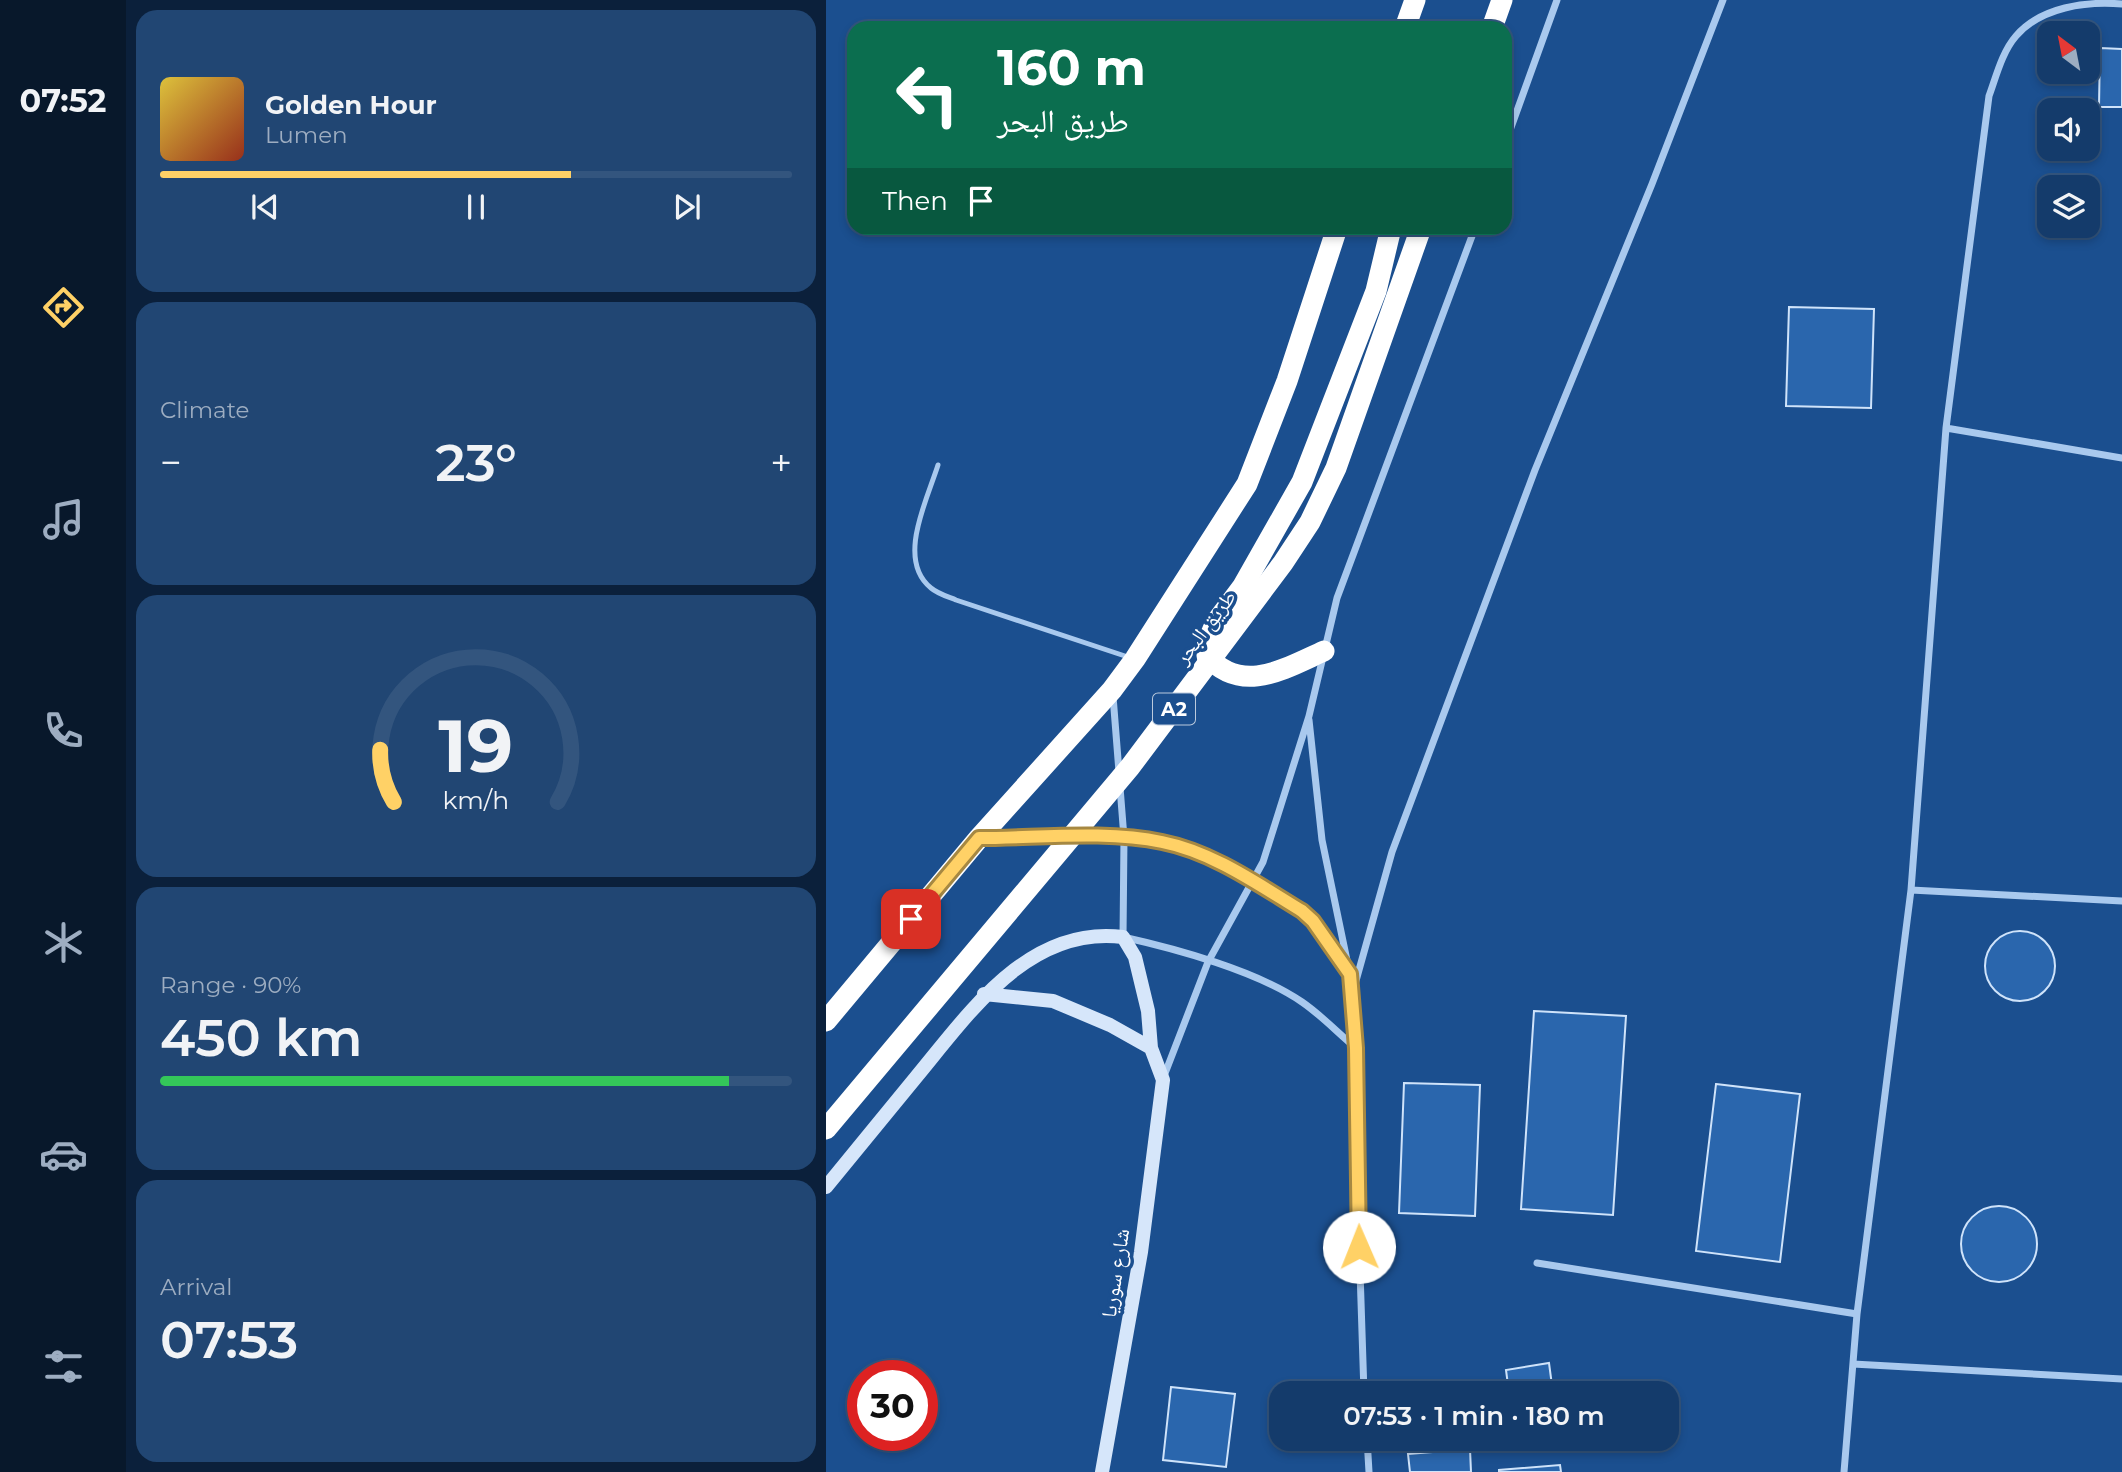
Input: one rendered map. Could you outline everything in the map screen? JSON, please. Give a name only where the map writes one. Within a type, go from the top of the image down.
[{"type":"highway","points":[[1408,21],[1415,0]]},
{"type":"highway","points":[[1494,21],[1502,0]]},
{"type":"highway","name":"طريق البحر","points":[[826,1021],[979,838],[1112,690],[1135,659],[1247,484],[1287,382],[1335,235]]},
{"type":"highway","points":[[1324,651],[1283,670],[1258,676],[1232,676],[1219,669],[1207,656],[1208,641],[1216,622],[1243,586],[1302,482],[1376,291],[1389,235]]},
{"type":"highway","name":"طريق البحر","points":[[826,1129],[1130,767],[1283,563],[1310,522],[1336,468],[1419,235]]},
{"type":"street","points":[[1512,125],[1557,0]]},
{"type":"street","points":[[1352,995],[1397,840],[1535,470],[1652,184],[1723,0]]},
{"type":"street","points":[[1844,1472],[1857,1314],[1911,890],[1946,428],[1989,96],[2002,61],[2016,36],[2058,10],[2079,4],[2122,4]]},
{"type":"street","points":[[1163,1080],[1208,962],[1263,862],[1309,716],[1337,598],[1472,235]]},
{"type":"street","points":[[1946,428],[2122,457]]},
{"type":"street","points":[[1112,690],[1124,838],[1123,937],[1135,957],[1148,1012],[1151,1048],[1163,1080]]},
{"type":"street","points":[[1309,716],[1322,840],[1352,995],[1356,1048],[1356,1149],[1364,1381]]},
{"type":"street","points":[[979,838],[1124,838],[1179,846],[1253,882],[1313,921],[1350,974]]},
{"type":"street","points":[[1911,890],[2122,901]]},
{"type":"street","points":[[826,1187],[985,994],[1020,965],[1069,940],[1097,935],[1123,937],[1208,962],[1275,986],[1303,1003],[1356,1048]]},
{"type":"street","points":[[985,994],[1053,1001],[1110,1025],[1151,1048]]},
{"type":"street","name":"شارع سوريا","points":[[1102,1472],[1141,1252],[1163,1080]]},
{"type":"street","points":[[1537,1263],[1857,1314]]},
{"type":"street","points":[[1853,1364],[2122,1379]]},
{"type":"street","points":[[1368,1451],[1369,1472]]},
{"type":"lane","points":[[938,465],[912,549],[916,568],[931,588],[956,600],[1135,659]]},
{"type":"building","points":[[2100,48],[2122,49],[2122,107],[2100,107]]},
{"type":"building","points":[[1789,307],[1874,309],[1871,408],[1786,406]]},
{"type":"building","points":[[2027,931],[2040,937],[2049,946],[2053,952],[2053,980],[2045,991],[2034,999],[2013,1001],[1995,991],[1987,980],[1985,959],[1995,941],[2006,933]]},
{"type":"building","points":[[1534,1011],[1626,1016],[1613,1215],[1521,1209]]},
{"type":"building","points":[[1404,1083],[1480,1085],[1475,1216],[1399,1213]]},
{"type":"building","points":[[1716,1084],[1800,1094],[1780,1262],[1696,1251]]},
{"type":"building","points":[[1999,1206],[2013,1209],[2026,1217],[2034,1230],[2037,1244],[2034,1258],[2026,1271],[2013,1279],[1999,1282],[1985,1279],[1972,1271],[1964,1258],[1961,1244],[1964,1230],[1972,1217],[1985,1209]]},
{"type":"building","points":[[1549,1363],[1551,1381],[1507,1381],[1506,1370]]},
{"type":"building","points":[[1171,1387],[1235,1394],[1226,1467],[1163,1460]]},
{"type":"building","points":[[1470,1451],[1471,1472],[1410,1472],[1408,1454]]},
{"type":"building","points":[[1560,1465],[1561,1472],[1499,1472],[1499,1470]]},
{"type":"route","points":[[911,919],[979,838],[1124,838],[1162,842],[1179,846],[1223,865],[1302,911],[1326,938],[1350,974],[1356,1048],[1359,1247]]}]
